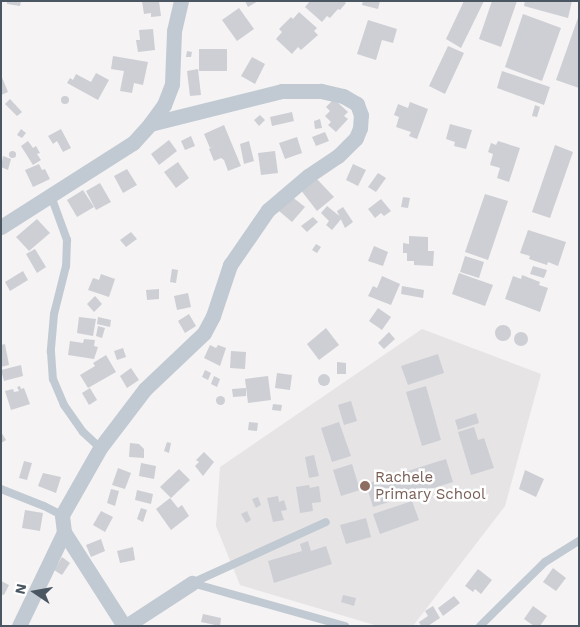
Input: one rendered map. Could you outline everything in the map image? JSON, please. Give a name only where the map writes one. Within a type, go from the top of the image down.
[{"type":"street","points":[[1,228],[133,143],[150,124],[164,105],[172,84],[174,31],[181,1]]},
{"type":"street","points":[[150,124],[282,91],[321,91],[343,96],[356,104],[361,116],[360,128],[356,138],[338,156],[308,176],[268,210],[230,265],[214,316],[204,333],[145,389],[100,448],[62,515],[64,532],[125,626],[192,583]]},
{"type":"street","points":[[19,626],[64,532]]},
{"type":"lane","points":[[51,196],[66,240],[66,266],[54,314],[51,352],[53,379],[64,405],[83,432],[100,448]]},
{"type":"lane","points":[[1,489],[62,515]]},
{"type":"lane","points":[[192,583],[326,522]]},
{"type":"lane","points":[[480,626],[545,562],[579,541]]},
{"type":"lane","points":[[192,583],[345,626]]},
{"type":"shaded area","name":"Rachele Primary School","points":[[422,329],[541,374],[505,506],[413,626],[378,626],[240,585],[216,526],[220,467]]},
{"type":"building","points":[[7,1],[21,1],[20,6],[7,4]]},
{"type":"building","points":[[142,1],[159,1],[161,16],[151,17],[151,13],[144,14]]},
{"type":"building","points":[[245,1],[258,1],[248,7]]},
{"type":"building","points":[[310,1],[344,1],[346,3],[330,18],[327,16],[322,22],[305,7]]},
{"type":"building","points":[[363,1],[380,1],[378,9],[362,5]]},
{"type":"building","points":[[464,1],[484,1],[461,48],[446,39]]},
{"type":"building","points":[[492,1],[517,1],[501,47],[479,39]]},
{"type":"building","points":[[525,1],[572,1],[568,18],[524,6]]},
{"type":"building","points":[[239,8],[254,29],[237,41],[222,20]]},
{"type":"building","points":[[299,12],[317,28],[314,31],[318,35],[301,50],[298,47],[292,54],[276,39],[282,32],[279,29]]},
{"type":"building","points":[[523,14],[561,28],[542,81],[505,67]]},
{"type":"building","points":[[579,15],[579,88],[556,80]]},
{"type":"building","points":[[368,20],[397,29],[393,43],[382,40],[376,60],[357,54]]},
{"type":"building","points":[[153,29],[155,50],[138,52],[136,40],[140,40],[139,30]]},
{"type":"building","points":[[448,46],[464,53],[445,94],[429,86]]},
{"type":"building","points":[[199,49],[227,49],[227,71],[199,71]]},
{"type":"building","points":[[187,51],[192,52],[191,57],[186,57]]},
{"type":"building","points":[[113,56],[148,62],[143,85],[134,83],[132,93],[120,91],[124,71],[111,69]]},
{"type":"building","points":[[252,57],[265,64],[255,84],[241,76]]},
{"type":"building","points":[[198,69],[201,95],[190,96],[187,71]]},
{"type":"building","points":[[502,71],[550,87],[544,105],[497,88]]},
{"type":"building","points":[[96,73],[109,80],[98,100],[67,83],[70,78],[73,80],[76,74],[91,82]]},
{"type":"building","points":[[1,75],[8,92],[1,95]]},
{"type":"building","points":[[65,96],[69,100],[65,104],[61,100]]},
{"type":"building","points":[[10,99],[22,112],[17,116],[5,104]]},
{"type":"building","points":[[334,99],[348,112],[344,116],[348,119],[336,132],[328,125],[331,122],[325,116],[330,111],[326,107]]},
{"type":"building","points":[[410,102],[428,109],[417,139],[409,136],[411,132],[396,127],[399,117],[394,115],[398,104],[408,108]]},
{"type":"building","points":[[535,105],[540,107],[537,117],[532,116]]},
{"type":"building","points":[[292,112],[294,121],[272,126],[270,117]]},
{"type":"building","points":[[260,115],[265,120],[259,126],[254,120]]},
{"type":"building","points":[[320,119],[322,128],[315,129],[314,121]]},
{"type":"building","points":[[450,124],[472,130],[466,149],[454,146],[455,142],[446,139]]},
{"type":"building","points":[[224,125],[241,166],[228,171],[224,160],[221,158],[214,161],[209,149],[214,146],[210,148],[204,134]]},
{"type":"building","points":[[21,129],[26,133],[22,138],[17,135]]},
{"type":"building","points":[[61,129],[71,148],[63,152],[57,141],[53,144],[48,136]]},
{"type":"building","points":[[325,132],[329,141],[316,146],[312,137]]},
{"type":"building","points":[[191,136],[195,146],[185,150],[181,141]]},
{"type":"building","points":[[297,137],[302,153],[285,159],[279,143]]},
{"type":"building","points":[[169,140],[177,151],[159,165],[151,154]]},
{"type":"building","points":[[28,141],[33,148],[36,146],[40,153],[37,154],[41,160],[33,165],[21,146]]},
{"type":"building","points":[[249,141],[254,161],[244,164],[240,144]]},
{"type":"building","points":[[498,141],[520,148],[509,182],[497,178],[500,168],[490,165],[493,154],[488,152],[491,143],[496,145]]},
{"type":"building","points":[[555,145],[573,152],[550,218],[532,212]]},
{"type":"building","points":[[12,150],[16,154],[12,158],[8,154]]},
{"type":"building","points":[[275,151],[278,173],[261,175],[258,153]]},
{"type":"building","points":[[3,156],[11,159],[8,170],[1,167]]},
{"type":"building","points":[[178,162],[189,178],[176,188],[164,172]]},
{"type":"building","points":[[39,164],[42,170],[45,169],[50,179],[33,187],[25,170]]},
{"type":"building","points":[[353,164],[366,170],[358,186],[346,180]]},
{"type":"building","points":[[127,169],[137,185],[123,193],[114,176]]},
{"type":"building","points":[[378,173],[386,178],[376,192],[368,187]]},
{"type":"building","points":[[315,177],[334,197],[317,211],[300,189]]},
{"type":"building","points":[[100,183],[111,202],[96,210],[86,191]]},
{"type":"building","points":[[83,190],[94,207],[77,217],[67,200]]},
{"type":"building","points":[[485,194],[508,201],[488,260],[465,252]]},
{"type":"building","points":[[291,196],[305,207],[292,222],[279,211]]},
{"type":"building","points":[[403,197],[410,198],[408,208],[401,207]]},
{"type":"building","points":[[381,199],[391,211],[384,216],[381,213],[375,218],[368,209]]},
{"type":"building","points":[[327,206],[342,218],[332,230],[326,225],[329,221],[321,213]]},
{"type":"building","points":[[343,207],[353,222],[345,228],[337,211]]},
{"type":"building","points":[[313,217],[318,222],[307,232],[301,226]]},
{"type":"building","points":[[37,219],[50,233],[29,251],[16,237]]},
{"type":"building","points":[[528,230],[566,242],[558,266],[548,262],[547,265],[529,259],[530,256],[520,253]]},
{"type":"building","points":[[131,232],[137,239],[126,247],[120,240]]},
{"type":"building","points":[[409,236],[428,237],[428,251],[434,251],[433,266],[414,265],[414,261],[407,261],[407,253],[403,253],[403,243],[409,244]]},
{"type":"building","points":[[316,244],[321,247],[317,253],[312,250]]},
{"type":"building","points":[[374,246],[388,252],[383,266],[368,261]]},
{"type":"building","points":[[35,249],[46,267],[37,273],[26,254]]},
{"type":"building","points":[[465,256],[484,262],[479,278],[460,272]]},
{"type":"building","points":[[533,266],[547,270],[544,278],[530,274]]},
{"type":"building","points":[[172,269],[178,270],[176,283],[170,282]]},
{"type":"building","points":[[23,271],[28,280],[10,291],[5,282]]},
{"type":"building","points":[[459,273],[493,285],[485,306],[452,294]]},
{"type":"building","points":[[101,274],[115,279],[109,297],[88,290],[93,278],[99,280]]},
{"type":"building","points":[[522,275],[540,282],[539,285],[548,288],[540,312],[505,299],[513,276],[521,279]]},
{"type":"building","points":[[382,276],[400,284],[391,305],[368,296],[373,286],[377,288]]},
{"type":"building","points":[[402,286],[424,290],[423,298],[401,294]]},
{"type":"building","points":[[159,289],[159,299],[147,300],[146,290]]},
{"type":"building","points":[[188,293],[191,307],[177,310],[174,296]]},
{"type":"building","points":[[95,296],[102,304],[94,312],[87,304]]},
{"type":"building","points":[[378,308],[391,317],[382,330],[369,321]]},
{"type":"building","points":[[189,314],[196,326],[185,333],[178,321]]},
{"type":"building","points":[[79,317],[96,319],[93,336],[77,333]]},
{"type":"building","points":[[98,317],[111,320],[110,327],[97,324]]},
{"type":"building","points":[[500,325],[506,325],[511,330],[509,339],[500,341],[495,336],[495,330]]},
{"type":"building","points":[[98,326],[105,328],[102,338],[96,336]]},
{"type":"building","points":[[326,328],[339,345],[319,360],[307,344]]},
{"type":"building","points":[[389,332],[395,339],[384,349],[378,343]]},
{"type":"building","points":[[518,332],[524,332],[528,339],[524,346],[518,346],[514,342],[514,336]]},
{"type":"building","points":[[84,339],[95,340],[94,346],[98,347],[94,359],[68,355],[70,341],[83,343]]},
{"type":"building","points":[[5,344],[9,365],[1,367],[1,345]]},
{"type":"building","points":[[210,345],[216,348],[218,345],[226,348],[220,366],[204,358]]},
{"type":"building","points":[[123,348],[126,357],[117,360],[114,351]]},
{"type":"building","points":[[231,351],[246,352],[245,369],[230,368]]},
{"type":"building","points":[[438,354],[444,373],[408,385],[401,366]]},
{"type":"building","points":[[106,355],[116,372],[88,388],[80,375],[95,366],[93,363]]},
{"type":"building","points":[[337,362],[346,363],[346,374],[337,374]]},
{"type":"building","points":[[21,365],[23,376],[4,381],[1,370]]},
{"type":"building","points":[[131,368],[139,380],[127,388],[120,376]]},
{"type":"building","points":[[205,370],[211,373],[208,380],[202,377]]},
{"type":"building","points":[[277,373],[292,375],[290,390],[275,388]]},
{"type":"building","points":[[326,374],[329,375],[329,385],[322,386],[319,385],[318,378],[319,375]]},
{"type":"building","points":[[214,376],[220,379],[217,387],[211,384]]},
{"type":"building","points":[[268,376],[271,400],[248,403],[245,379]]},
{"type":"building","points":[[20,386],[21,389],[24,388],[30,404],[11,410],[5,391],[13,389],[14,392],[19,391],[17,387]]},
{"type":"building","points":[[426,386],[441,440],[422,446],[406,392]]},
{"type":"building","points":[[90,388],[97,400],[89,405],[82,393]]},
{"type":"building","points":[[246,388],[246,396],[233,397],[232,389]]},
{"type":"building","points":[[220,396],[224,400],[220,404],[216,400]]},
{"type":"building","points":[[351,401],[357,421],[344,425],[338,405]]},
{"type":"building","points":[[273,404],[282,405],[281,411],[272,410]]},
{"type":"building","points":[[476,413],[479,423],[458,430],[455,420]]},
{"type":"building","points":[[249,422],[258,423],[257,431],[248,430]]},
{"type":"building","points":[[339,422],[351,456],[332,462],[321,428]]},
{"type":"building","points":[[474,427],[478,440],[484,438],[494,468],[471,475],[458,432]]},
{"type":"building","points":[[1,432],[6,440],[1,443]]},
{"type":"building","points":[[167,442],[171,443],[169,453],[164,451]]},
{"type":"building","points":[[130,443],[139,444],[144,449],[144,458],[129,457]]},
{"type":"building","points":[[204,452],[214,462],[203,476],[195,466],[199,462],[196,460]]},
{"type":"building","points":[[314,455],[319,476],[309,478],[305,457]]},
{"type":"building","points":[[446,459],[453,482],[373,507],[366,484]]},
{"type":"building","points":[[24,461],[32,463],[27,480],[19,478]]},
{"type":"building","points":[[141,463],[156,466],[154,479],[139,476]]},
{"type":"building","points":[[352,464],[360,490],[341,496],[333,470]]},
{"type":"building","points":[[118,468],[131,473],[125,489],[112,485]]},
{"type":"building","points":[[179,469],[190,480],[171,498],[160,487]]},
{"type":"building","points":[[525,470],[544,479],[536,497],[519,489]]},
{"type":"building","points":[[43,473],[61,477],[56,493],[38,486]]},
{"type":"building","points":[[309,485],[310,488],[319,486],[321,502],[312,503],[313,511],[300,513],[296,487]]},
{"type":"building","points":[[111,489],[119,491],[115,506],[107,503]]},
{"type":"building","points":[[137,490],[153,494],[151,504],[135,500]]},
{"type":"building","points":[[278,496],[279,502],[284,500],[287,510],[281,511],[284,520],[273,522],[267,498]]},
{"type":"building","points":[[258,497],[261,505],[256,508],[252,499]]},
{"type":"building","points":[[170,498],[178,508],[182,505],[189,516],[171,530],[156,509]]},
{"type":"building","points":[[412,501],[419,520],[380,534],[373,514]]},
{"type":"building","points":[[141,508],[147,510],[143,522],[137,519]]},
{"type":"building","points":[[25,510],[43,513],[40,531],[22,528]]},
{"type":"building","points":[[101,511],[113,517],[105,532],[93,525]]},
{"type":"building","points":[[247,511],[251,520],[246,523],[241,514]]},
{"type":"building","points":[[366,518],[371,537],[346,544],[340,525]]},
{"type":"building","points":[[101,539],[105,551],[91,557],[86,545]]},
{"type":"building","points":[[308,541],[311,551],[326,546],[332,564],[274,583],[268,561],[302,551],[300,544]]},
{"type":"building","points":[[133,547],[135,560],[120,563],[117,551]]},
{"type":"building","points":[[62,557],[70,563],[62,575],[54,570]]},
{"type":"building","points":[[553,568],[566,578],[556,591],[543,582]]},
{"type":"building","points":[[478,569],[492,580],[481,594],[475,589],[473,592],[465,586]]},
{"type":"building","points":[[1,581],[9,585],[4,595],[1,594]]},
{"type":"building","points":[[343,595],[356,598],[354,606],[341,602]]},
{"type":"building","points":[[454,596],[460,603],[443,616],[438,608]]},
{"type":"building","points":[[433,606],[440,618],[428,626],[421,626],[419,622],[428,616],[425,611]]},
{"type":"building","points":[[533,606],[547,616],[540,626],[534,626],[524,619]]},
{"type":"building","points":[[203,614],[221,618],[220,626],[201,622]]},
{"type":"place","name":"Rachele Primary School","points":[[365,486]]}]
